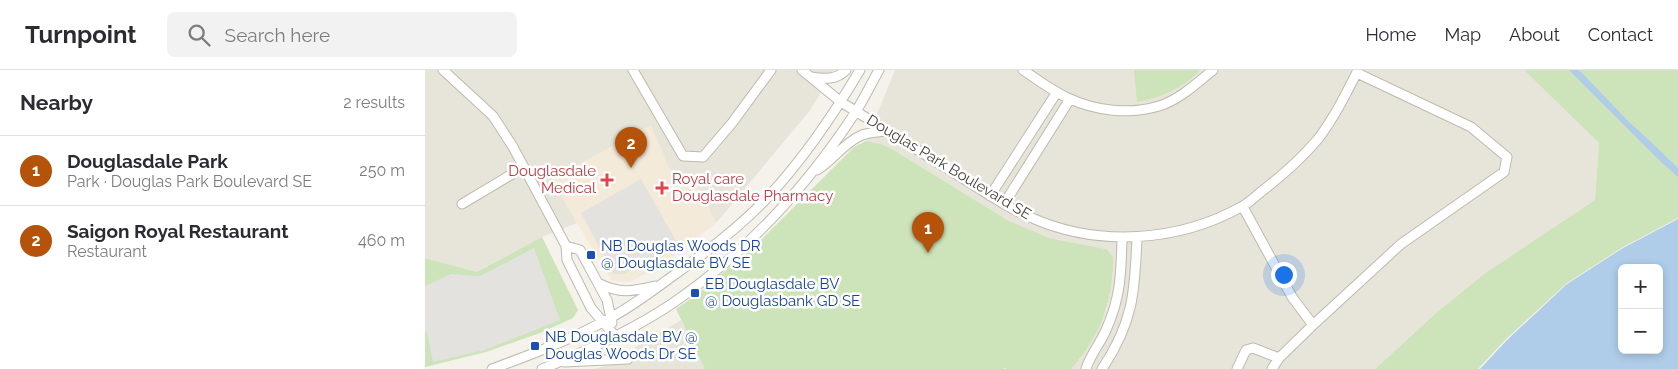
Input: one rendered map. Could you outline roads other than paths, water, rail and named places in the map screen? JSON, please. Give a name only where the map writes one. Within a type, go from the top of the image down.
[{"type":"street","points":[[443,70],[493,116],[513,147],[567,246],[567,260],[591,308],[607,320]]},
{"type":"street","points":[[633,70],[683,156],[703,157],[732,123],[771,70]]},
{"type":"street","name":"Douglas Park Boulevard SE","points":[[802,70],[856,112],[990,196],[1032,219],[1087,234],[1121,238],[1168,234],[1203,224],[1243,207],[1295,165],[1319,138],[1357,72]]},
{"type":"street","points":[[811,77],[833,78],[846,70]]},
{"type":"street","points":[[492,369],[537,352],[607,320],[661,285],[725,238],[769,196],[796,163],[841,102],[860,70]]},
{"type":"street","points":[[542,369],[615,336],[673,303],[719,268],[752,239],[812,173],[856,112],[879,70]]},
{"type":"street","points":[[1023,70],[1070,99],[1099,108],[1127,112],[1160,106],[1182,94],[1213,70]]},
{"type":"street","points":[[1272,369],[1279,358],[1313,325],[1401,244],[1504,172],[1507,157],[1471,127],[1357,72]]},
{"type":"street","points":[[990,196],[1057,92]]},
{"type":"street","points":[[1004,204],[1070,99]]},
{"type":"street","points":[[812,173],[828,164],[846,146],[859,137],[887,131]]},
{"type":"street","points":[[462,204],[524,167]]},
{"type":"street","points":[[1243,207],[1288,290],[1313,325]]},
{"type":"street","points":[[1102,369],[1121,337],[1129,314],[1135,287],[1137,237]]},
{"type":"street","points":[[1086,369],[1106,332],[1115,309],[1121,285],[1121,238]]},
{"type":"street","points":[[567,246],[580,250],[600,284],[607,300],[607,320],[615,336]]},
{"type":"street","points":[[600,284],[615,290],[632,292],[661,285]]},
{"type":"street","points":[[1237,369],[1246,350],[1253,348],[1279,358]]},
{"type":"street","points":[[559,362],[628,359]]},
{"type":"water","points":[[1569,70],[1578,70],[1582,73],[1629,122],[1678,168],[1678,177],[1660,161]]},
{"type":"water","points":[[1678,219],[1678,369],[1480,369],[1507,340],[1567,284],[1623,248]]},
{"type":"place","name":"Saigon Royal Restaurant","points":[[631,168]]},
{"type":"place","name":"Douglasdale Medical","points":[[607,180]]},
{"type":"place","name":"Royal care Douglasdale Pharmacy","points":[[662,188]]},
{"type":"place","name":"Douglasdale Park","points":[[928,253]]},
{"type":"place","name":"NB Douglas Woods DR @ Douglasdale BV SE","points":[[591,255]]},
{"type":"place","name":"EB Douglasdale BV @ Douglasbank GD SE","points":[[695,293]]},
{"type":"place","name":"NB Douglasdale BV @ Douglas Woods Dr SE","points":[[535,346]]}]
